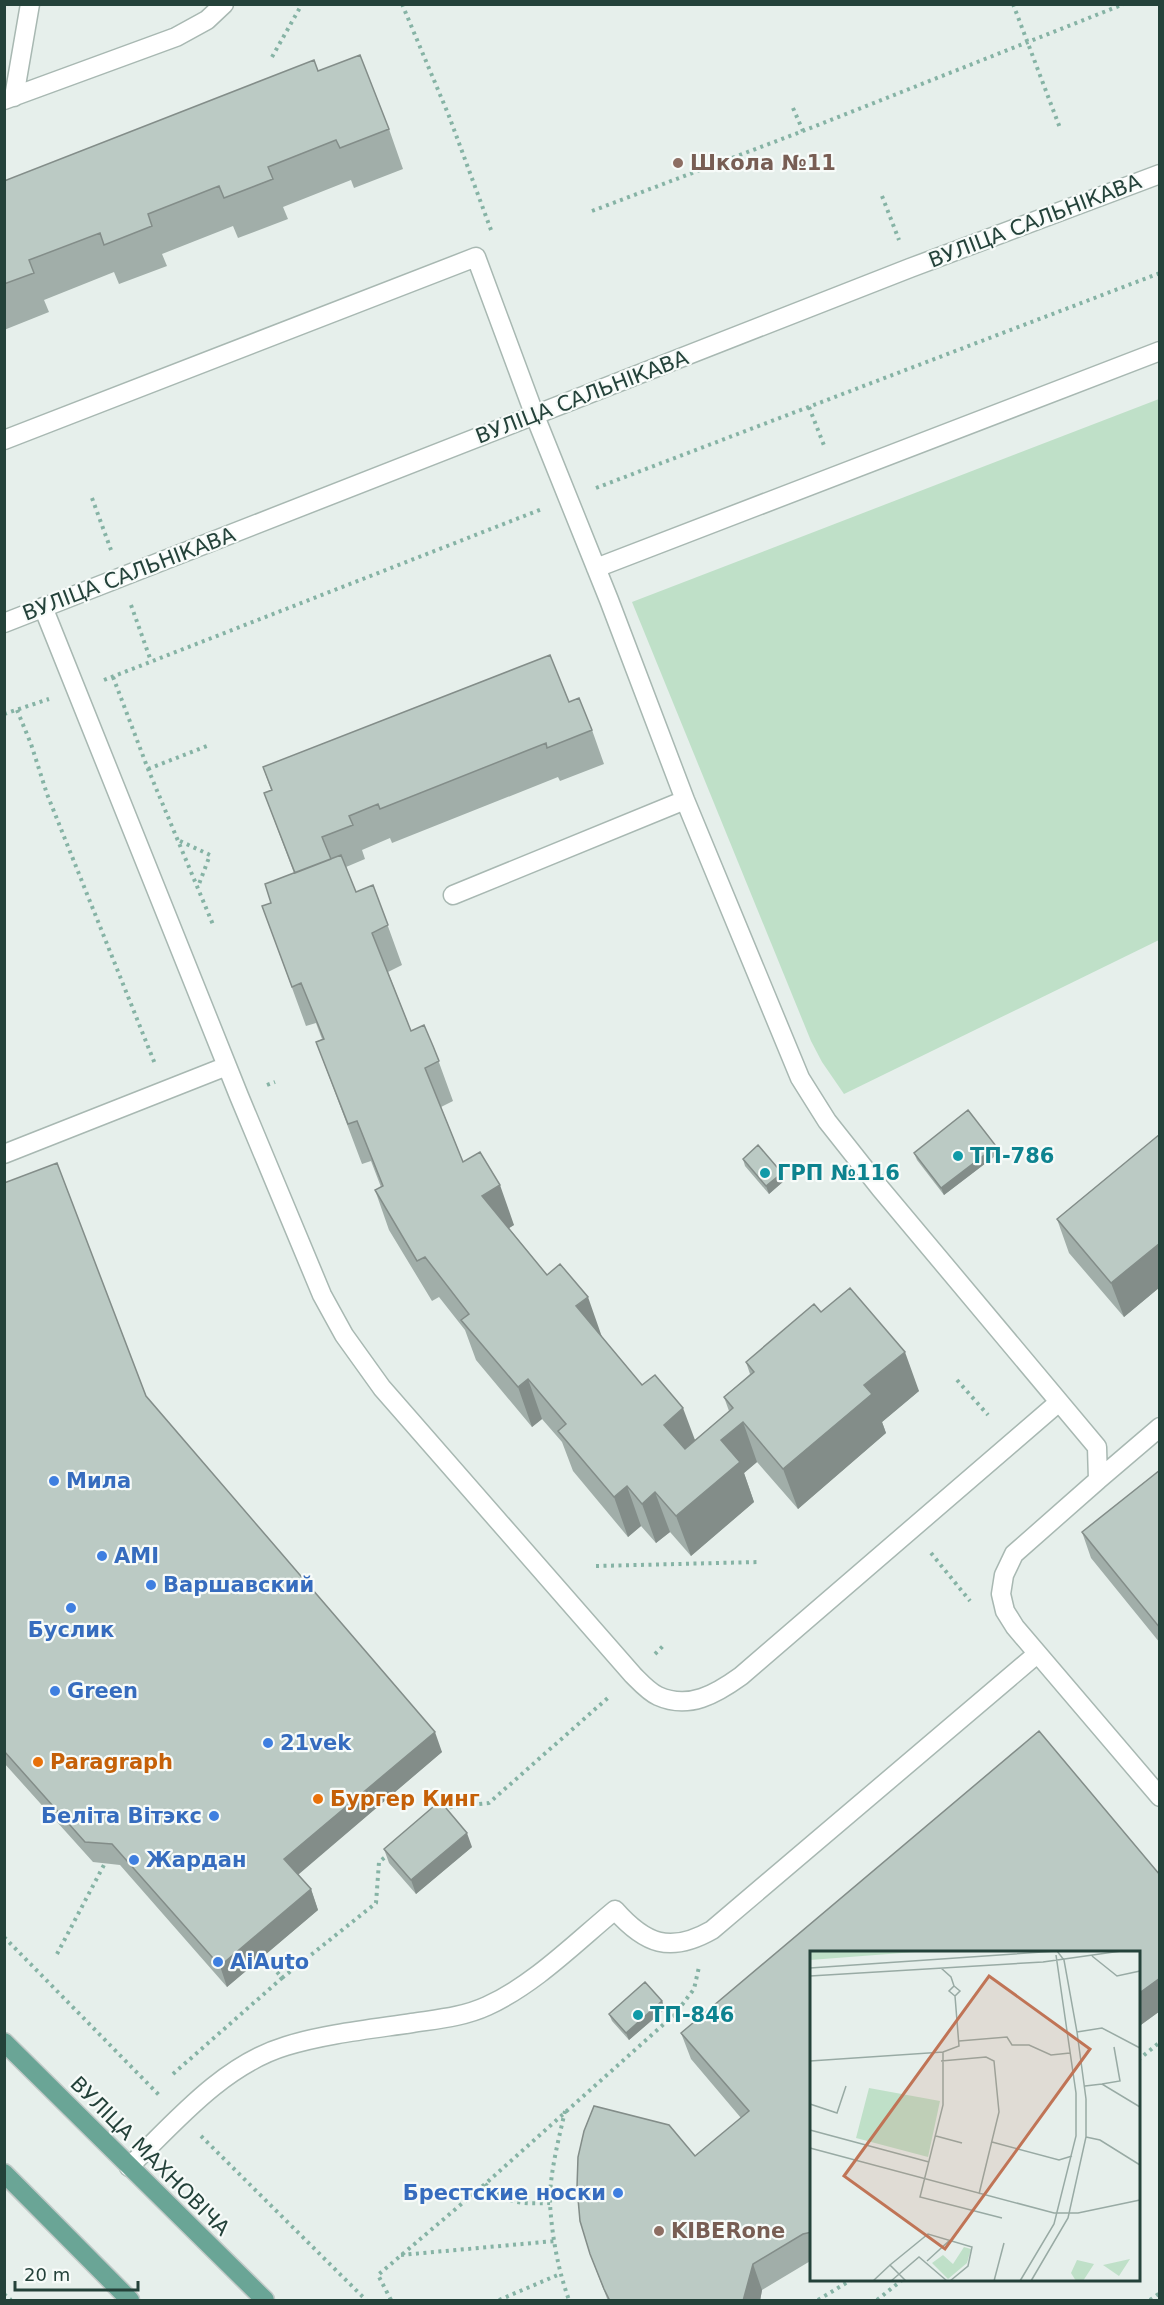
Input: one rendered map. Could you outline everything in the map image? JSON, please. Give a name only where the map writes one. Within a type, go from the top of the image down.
[{"type":"main road","name":"ВУЛІЦА МАХНОВІЧА","points":[[4,2042],[266,2301]]},
{"type":"main road","points":[[4,2173],[130,2301]]},
{"type":"street","points":[[9,98],[30,4]]},
{"type":"street","points":[[9,98],[176,37],[200,24],[224,4]]},
{"type":"street","name":"ВУЛІЦА САЛЬНІКАВА","points":[[4,622],[910,268],[1160,174]]},
{"type":"street","points":[[4,440],[476,257],[535,416],[685,800],[787,1047],[814,1102],[880,1188],[1096,1447],[1098,1480]]},
{"type":"street","points":[[596,568],[1160,351]]},
{"type":"street","points":[[43,607],[227,1066],[322,1295],[355,1353],[382,1388],[633,1675],[657,1696],[679,1702],[702,1700],[723,1689],[750,1669],[1059,1402]]},
{"type":"street","points":[[453,895],[685,800]]},
{"type":"street","points":[[4,1154],[227,1066]]},
{"type":"street","points":[[1160,1427],[1014,1554],[1004,1575],[1001,1594],[1005,1611],[1037,1654],[1160,1797]]},
{"type":"street","points":[[129,2167],[198,2100],[229,2075],[261,2056],[299,2042],[440,2020],[487,2006],[530,1980],[615,1910],[642,1935],[658,1942],[676,1944],[695,1940],[712,1930],[1037,1654]]},
{"type":"path","points":[[272,57],[302,4]]},
{"type":"path","points":[[402,4],[449,116],[494,237]]},
{"type":"path","points":[[1013,4],[1060,128]]},
{"type":"path","points":[[592,211],[803,131],[1124,4]]},
{"type":"path","points":[[793,108],[803,131]]},
{"type":"path","points":[[882,196],[910,268]]},
{"type":"path","points":[[113,676],[148,769],[214,927]]},
{"type":"path","points":[[17,710],[47,794],[166,1091]]},
{"type":"path","points":[[148,769],[207,746]]},
{"type":"path","points":[[179,841],[210,855],[198,885]]},
{"type":"path","points":[[957,1380],[988,1415]]},
{"type":"path","points":[[596,1566],[759,1562]]},
{"type":"path","points":[[435,1814],[444,1808],[489,1803],[665,1644]]},
{"type":"path","points":[[173,2074],[282,1978],[376,1903],[379,1862],[395,1849]]},
{"type":"path","points":[[57,1954],[105,1863]]},
{"type":"path","points":[[391,2301],[378,2275],[484,2184],[686,2002],[699,1975],[695,1940]]},
{"type":"path","points":[[264,1956],[282,1978]]},
{"type":"path","points":[[1140,2058],[1160,2042]]},
{"type":"path","points":[[565,2110],[550,2203],[560,2274],[569,2301]]},
{"type":"path","points":[[484,2184],[501,2198],[512,2202],[550,2203]]},
{"type":"path","points":[[401,2255],[555,2241]]},
{"type":"path","points":[[499,2301],[560,2274]]},
{"type":"path","points":[[818,2301],[849,2281]]},
{"type":"path","points":[[877,2301],[901,2281]]},
{"type":"path","points":[[1150,2301],[1160,2293]]},
{"type":"path","points":[[4,2294],[11,2301]]},
{"type":"green space","points":[[1159,399],[1159,940],[844,1094],[811,1041],[632,602]]},
{"type":"building","points":[[360,55],[389,129],[340,148],[336,140],[268,167],[273,179],[224,198],[219,186],[148,214],[152,226],[104,245],[100,233],[29,260],[34,273],[4,284],[4,181],[314,60],[318,71]]},
{"type":"building","points":[[550,655],[569,702],[579,698],[592,730],[547,748],[546,743],[380,809],[378,804],[349,816],[353,825],[322,837],[331,859],[295,873],[264,793],[272,790],[263,767]]},
{"type":"building","points":[[341,855],[356,892],[373,885],[388,925],[372,933],[411,1031],[424,1025],[439,1061],[425,1068],[463,1162],[480,1152],[500,1185],[482,1196],[547,1275],[560,1264],[588,1297],[576,1306],[642,1385],[655,1375],[683,1408],[664,1425],[685,1449],[733,1408],[724,1397],[754,1372],[746,1362],[814,1304],[821,1312],[850,1288],[905,1352],[864,1385],[872,1394],[783,1469],[743,1422],[721,1440],[740,1462],[676,1516],[655,1492],[642,1504],[627,1486],[614,1497],[558,1431],[566,1424],[528,1379],[518,1387],[461,1320],[469,1314],[425,1257],[417,1261],[375,1190],[383,1186],[357,1121],[348,1124],[316,1042],[324,1039],[301,983],[292,987],[262,906],[271,903],[265,884]]},
{"type":"building","name":"ТП-786","points":[[968,1110],[996,1146],[941,1188],[914,1153]]},
{"type":"building","points":[[1160,1134],[1160,1243],[1111,1283],[1057,1219]]},
{"type":"building","name":"ГРП №116","points":[[758,1145],[782,1173],[766,1186],[743,1159]]},
{"type":"building","name":"Варшавский","points":[[57,1163],[146,1396],[435,1732],[284,1859],[311,1889],[220,1966],[112,1844],[85,1842],[4,1751],[4,1183]]},
{"type":"building","points":[[1160,1470],[1160,1628],[1082,1532]]},
{"type":"building","points":[[1039,1731],[1160,1875],[1160,1978],[1140,1993],[1140,1951],[810,1951],[810,2232],[803,2234],[753,2264],[743,2301],[610,2301],[590,2254],[580,2221],[577,2187],[578,2157],[584,2131],[594,2106],[669,2125],[695,2156],[749,2111],[681,2033]]},
{"type":"building","points":[[440,1801],[467,1833],[411,1880],[384,1849]]},
{"type":"building","name":"ТП-846","points":[[645,1982],[662,2001],[626,2033],[609,2014]]},
{"type":"place","name":"Школа №11","points":[[678,163]]},
{"type":"place","name":"ТП-786","points":[[958,1156]]},
{"type":"place","name":"ГРП №116","points":[[765,1173]]},
{"type":"place","name":"Мила","points":[[54,1481]]},
{"type":"place","name":"AMI","points":[[102,1556]]},
{"type":"place","name":"Варшавский","points":[[151,1585]]},
{"type":"place","name":"Буслик","points":[[71,1608]]},
{"type":"place","name":"Green","points":[[55,1691]]},
{"type":"place","name":"21vek","points":[[268,1743]]},
{"type":"place","name":"Paragraph","points":[[38,1762]]},
{"type":"place","name":"Бургер Кинг","points":[[318,1799]]},
{"type":"place","name":"Беліта Вітэкс","points":[[214,1816]]},
{"type":"place","name":"Жардан","points":[[134,1860]]},
{"type":"place","name":"AiAuto","points":[[218,1962]]},
{"type":"place","name":"ТП-846","points":[[638,2015]]},
{"type":"place","name":"Брестские носки","points":[[618,2193]]},
{"type":"place","name":"KIBERone","points":[[659,2231]]}]
